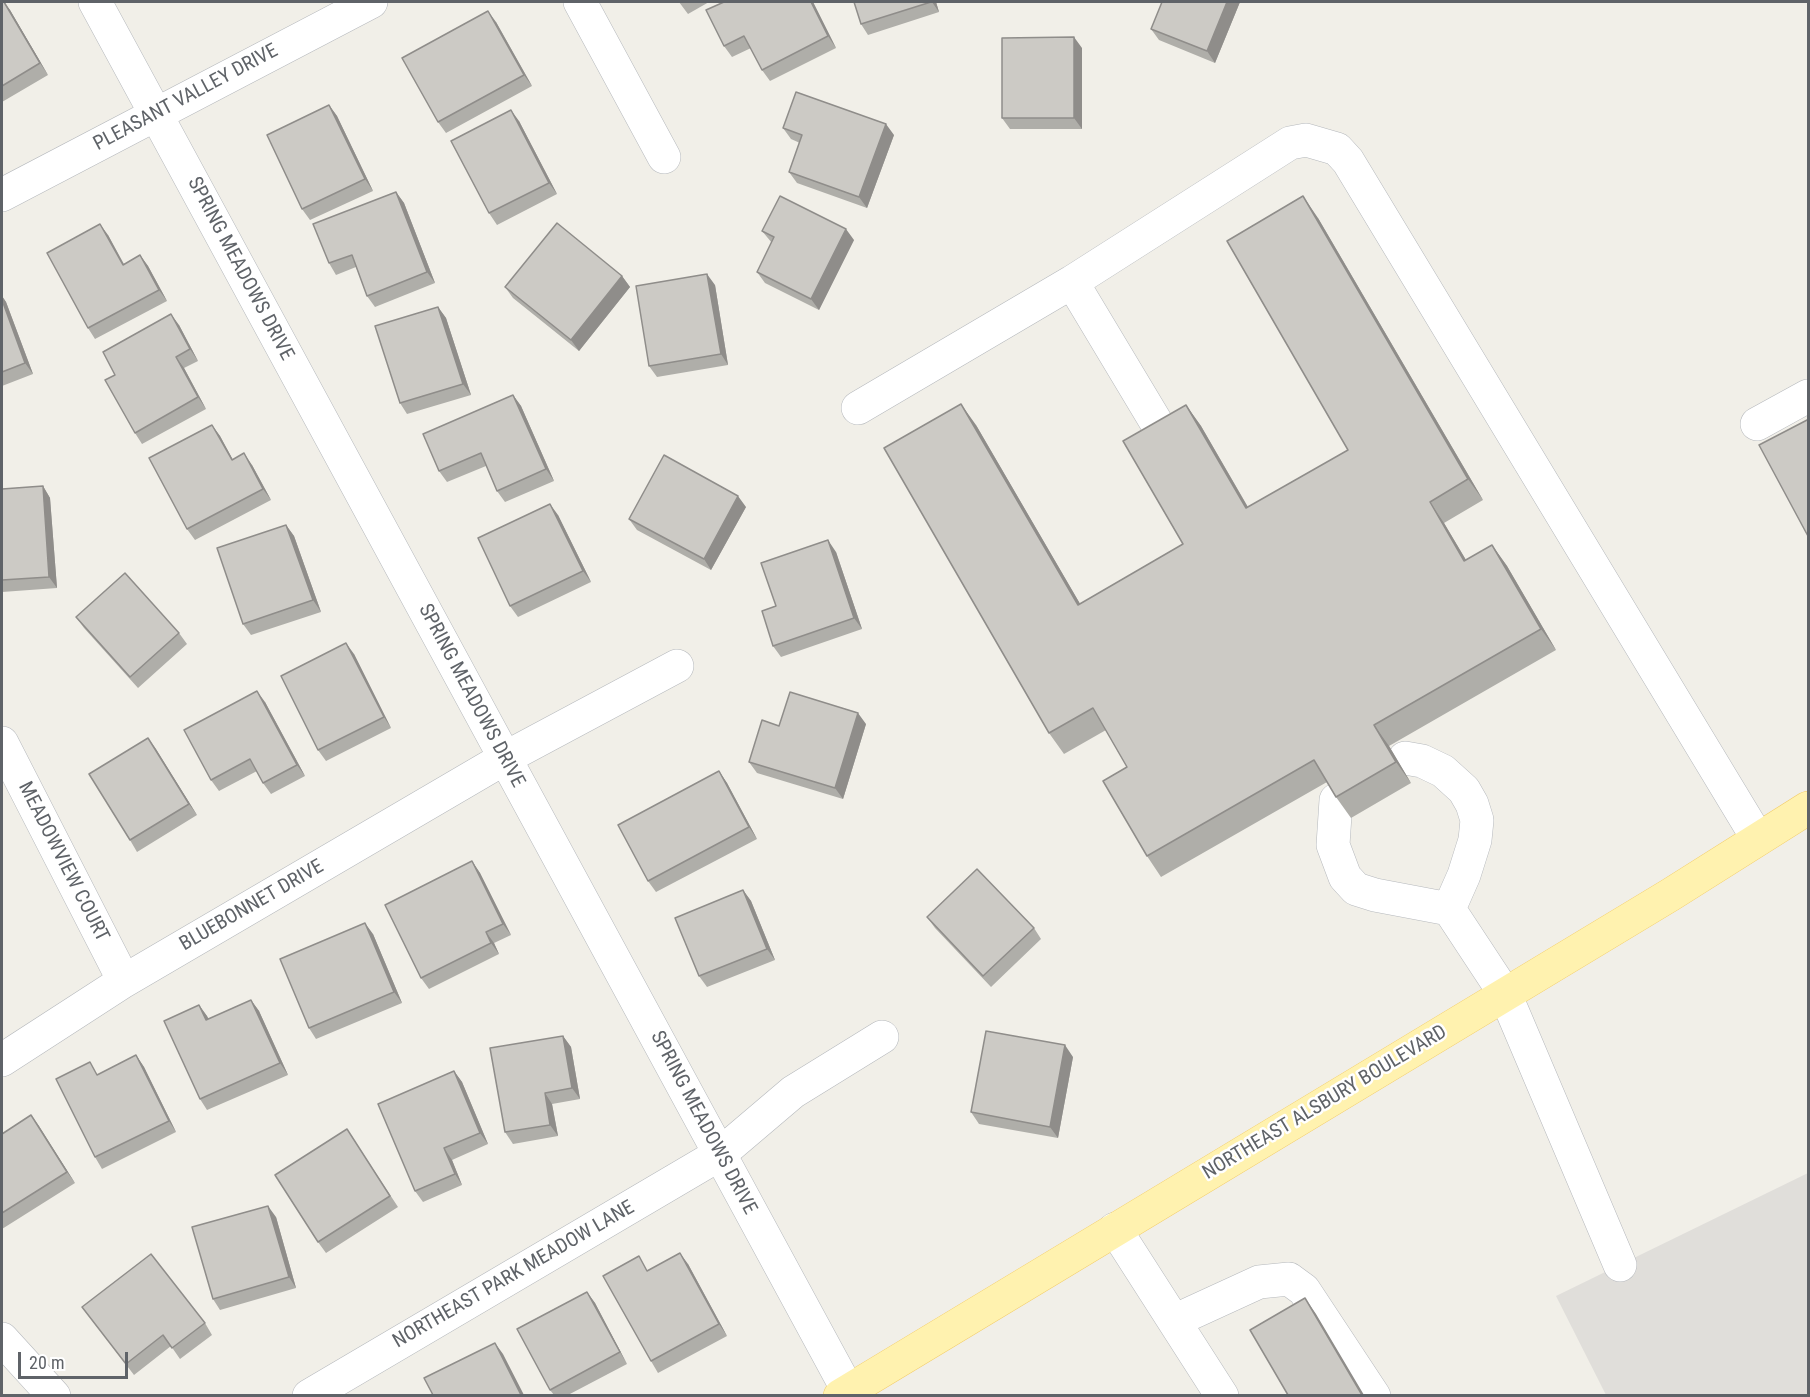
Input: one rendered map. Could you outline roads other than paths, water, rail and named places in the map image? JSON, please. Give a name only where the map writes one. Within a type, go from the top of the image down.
[{"type":"main road","name":"NORTHEAST ALSBURY BOULEVARD","points":[[846,1394],[1809,808]]},
{"type":"street","name":"SPRING MEADOWS DRIVE","points":[[95,2],[720,1154],[846,1394]]},
{"type":"street","name":"PLEASANT VALLEY DRIVE","points":[[2,195],[371,2]]},
{"type":"street","points":[[580,2],[664,157]]},
{"type":"street","points":[[858,408],[1072,282],[1290,143],[1306,140],[1337,149],[1354,171],[1758,839]]},
{"type":"street","points":[[1072,282],[1159,427]]},
{"type":"street","points":[[1757,424],[1809,396]]},
{"type":"street","name":"BLUEBONNET DRIVE","points":[[2,1060],[124,981],[505,758],[677,666]]},
{"type":"street","name":"MEADOWVIEW COURT","points":[[2,743],[124,981]]},
{"type":"street","points":[[1405,758],[1422,761],[1443,771],[1464,790],[1477,820],[1475,840],[1464,875],[1449,909]]},
{"type":"street","points":[[1336,800],[1333,845],[1345,877],[1356,889],[1449,909],[1505,994],[1620,1265]]},
{"type":"street","name":"NORTHEAST PARK MEADOW LANE","points":[[309,1395],[720,1154],[793,1092],[882,1037]]},
{"type":"street","points":[[1115,1229],[1222,1395]]},
{"type":"street","points":[[1174,1321],[1259,1282],[1289,1279],[1304,1290],[1374,1395]]},
{"type":"street","points":[[2,1339],[54,1395]]}]
